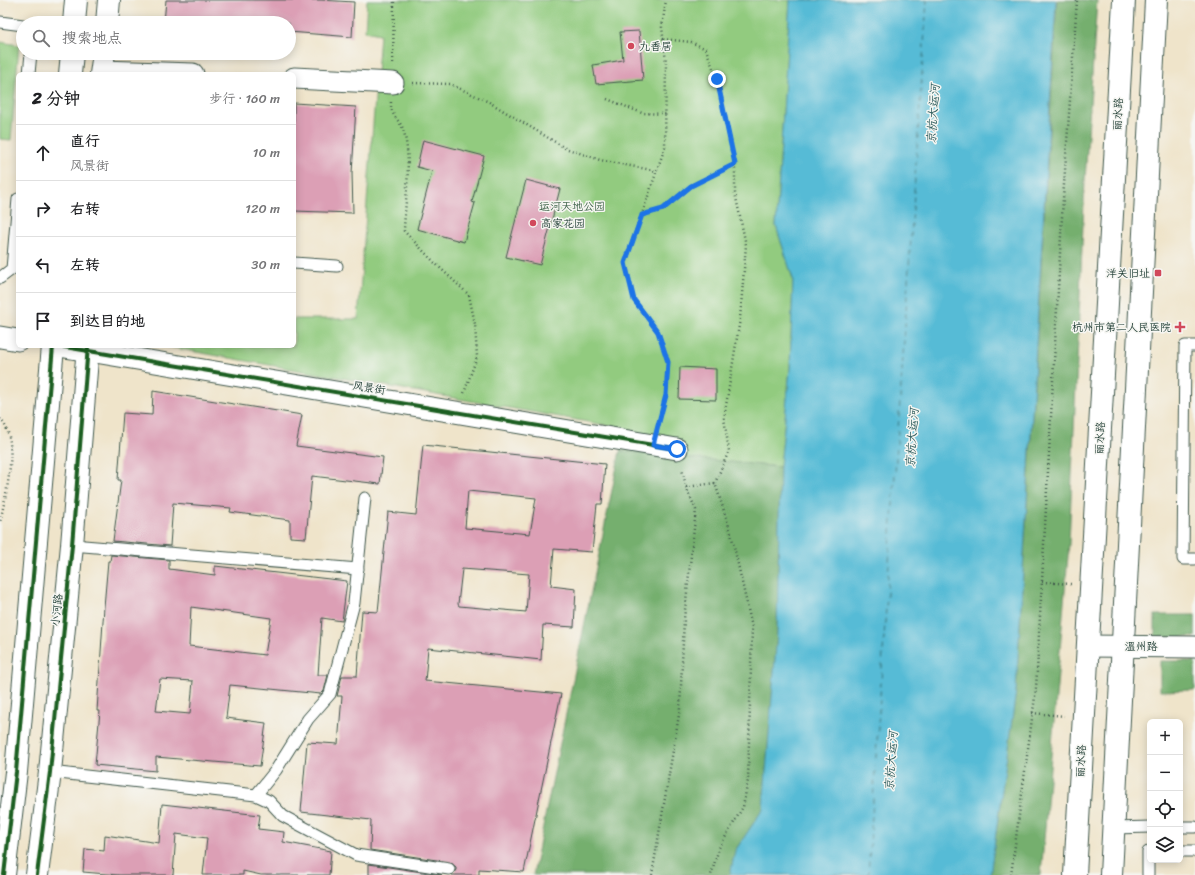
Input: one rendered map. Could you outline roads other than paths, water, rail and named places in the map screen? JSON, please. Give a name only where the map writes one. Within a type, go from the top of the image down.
[{"type":"main road","points":[[75,16],[76,0]]},
{"type":"main road","points":[[108,16],[109,0]]},
{"type":"main road","name":"丽水路","points":[[1075,875],[1124,0]]},
{"type":"main road","points":[[1111,875],[1124,646],[1156,0]]},
{"type":"main road","points":[[70,72],[71,60]]},
{"type":"main road","points":[[4,875],[17,764],[53,348]]},
{"type":"main road","name":"小河路","points":[[37,875],[50,772],[72,545],[88,348]]},
{"type":"street","points":[[102,66],[170,72]]},
{"type":"street","points":[[296,78],[393,83]]},
{"type":"street","points":[[0,337],[16,340]]},
{"type":"street","name":"风景街","points":[[88,348],[677,449]]},
{"type":"street","name":"温州路","points":[[1088,646],[1195,647]]},
{"type":"lane","points":[[0,22],[16,25]]},
{"type":"lane","points":[[29,72],[30,60]]},
{"type":"lane","points":[[0,278],[12,270],[16,223]]},
{"type":"lane","points":[[296,263],[337,266]]},
{"type":"lane","points":[[1195,346],[1185,346],[1183,559],[1195,559]]},
{"type":"lane","points":[[256,795],[276,770],[308,719],[330,694],[354,603],[365,498]]},
{"type":"lane","points":[[72,545],[358,569]]},
{"type":"lane","points":[[50,772],[256,795],[269,801],[283,816],[356,855],[449,869]]},
{"type":"lane","points":[[1114,828],[1147,827]]},
{"type":"lane","points":[[1183,827],[1195,827]]},
{"type":"lane","points":[[1183,851],[1195,851]]},
{"type":"lane","points":[[1148,863],[1148,875]]},
{"type":"water","name":"京杭大运河","points":[[790,0],[1056,0],[1016,691],[990,875],[730,875],[735,851],[763,809],[777,634],[780,467],[790,369],[793,279],[776,226]]},
{"type":"place","name":"九香居","points":[[631,46]]},
{"type":"place","name":"高家花园","points":[[533,223]]},
{"type":"place","name":"洋关旧址","points":[[1158,273]]},
{"type":"place","name":"杭州市第二人民医院","points":[[1180,327]]},
{"type":"park label","name":"运河天地公园","points":[[572,206]]}]
